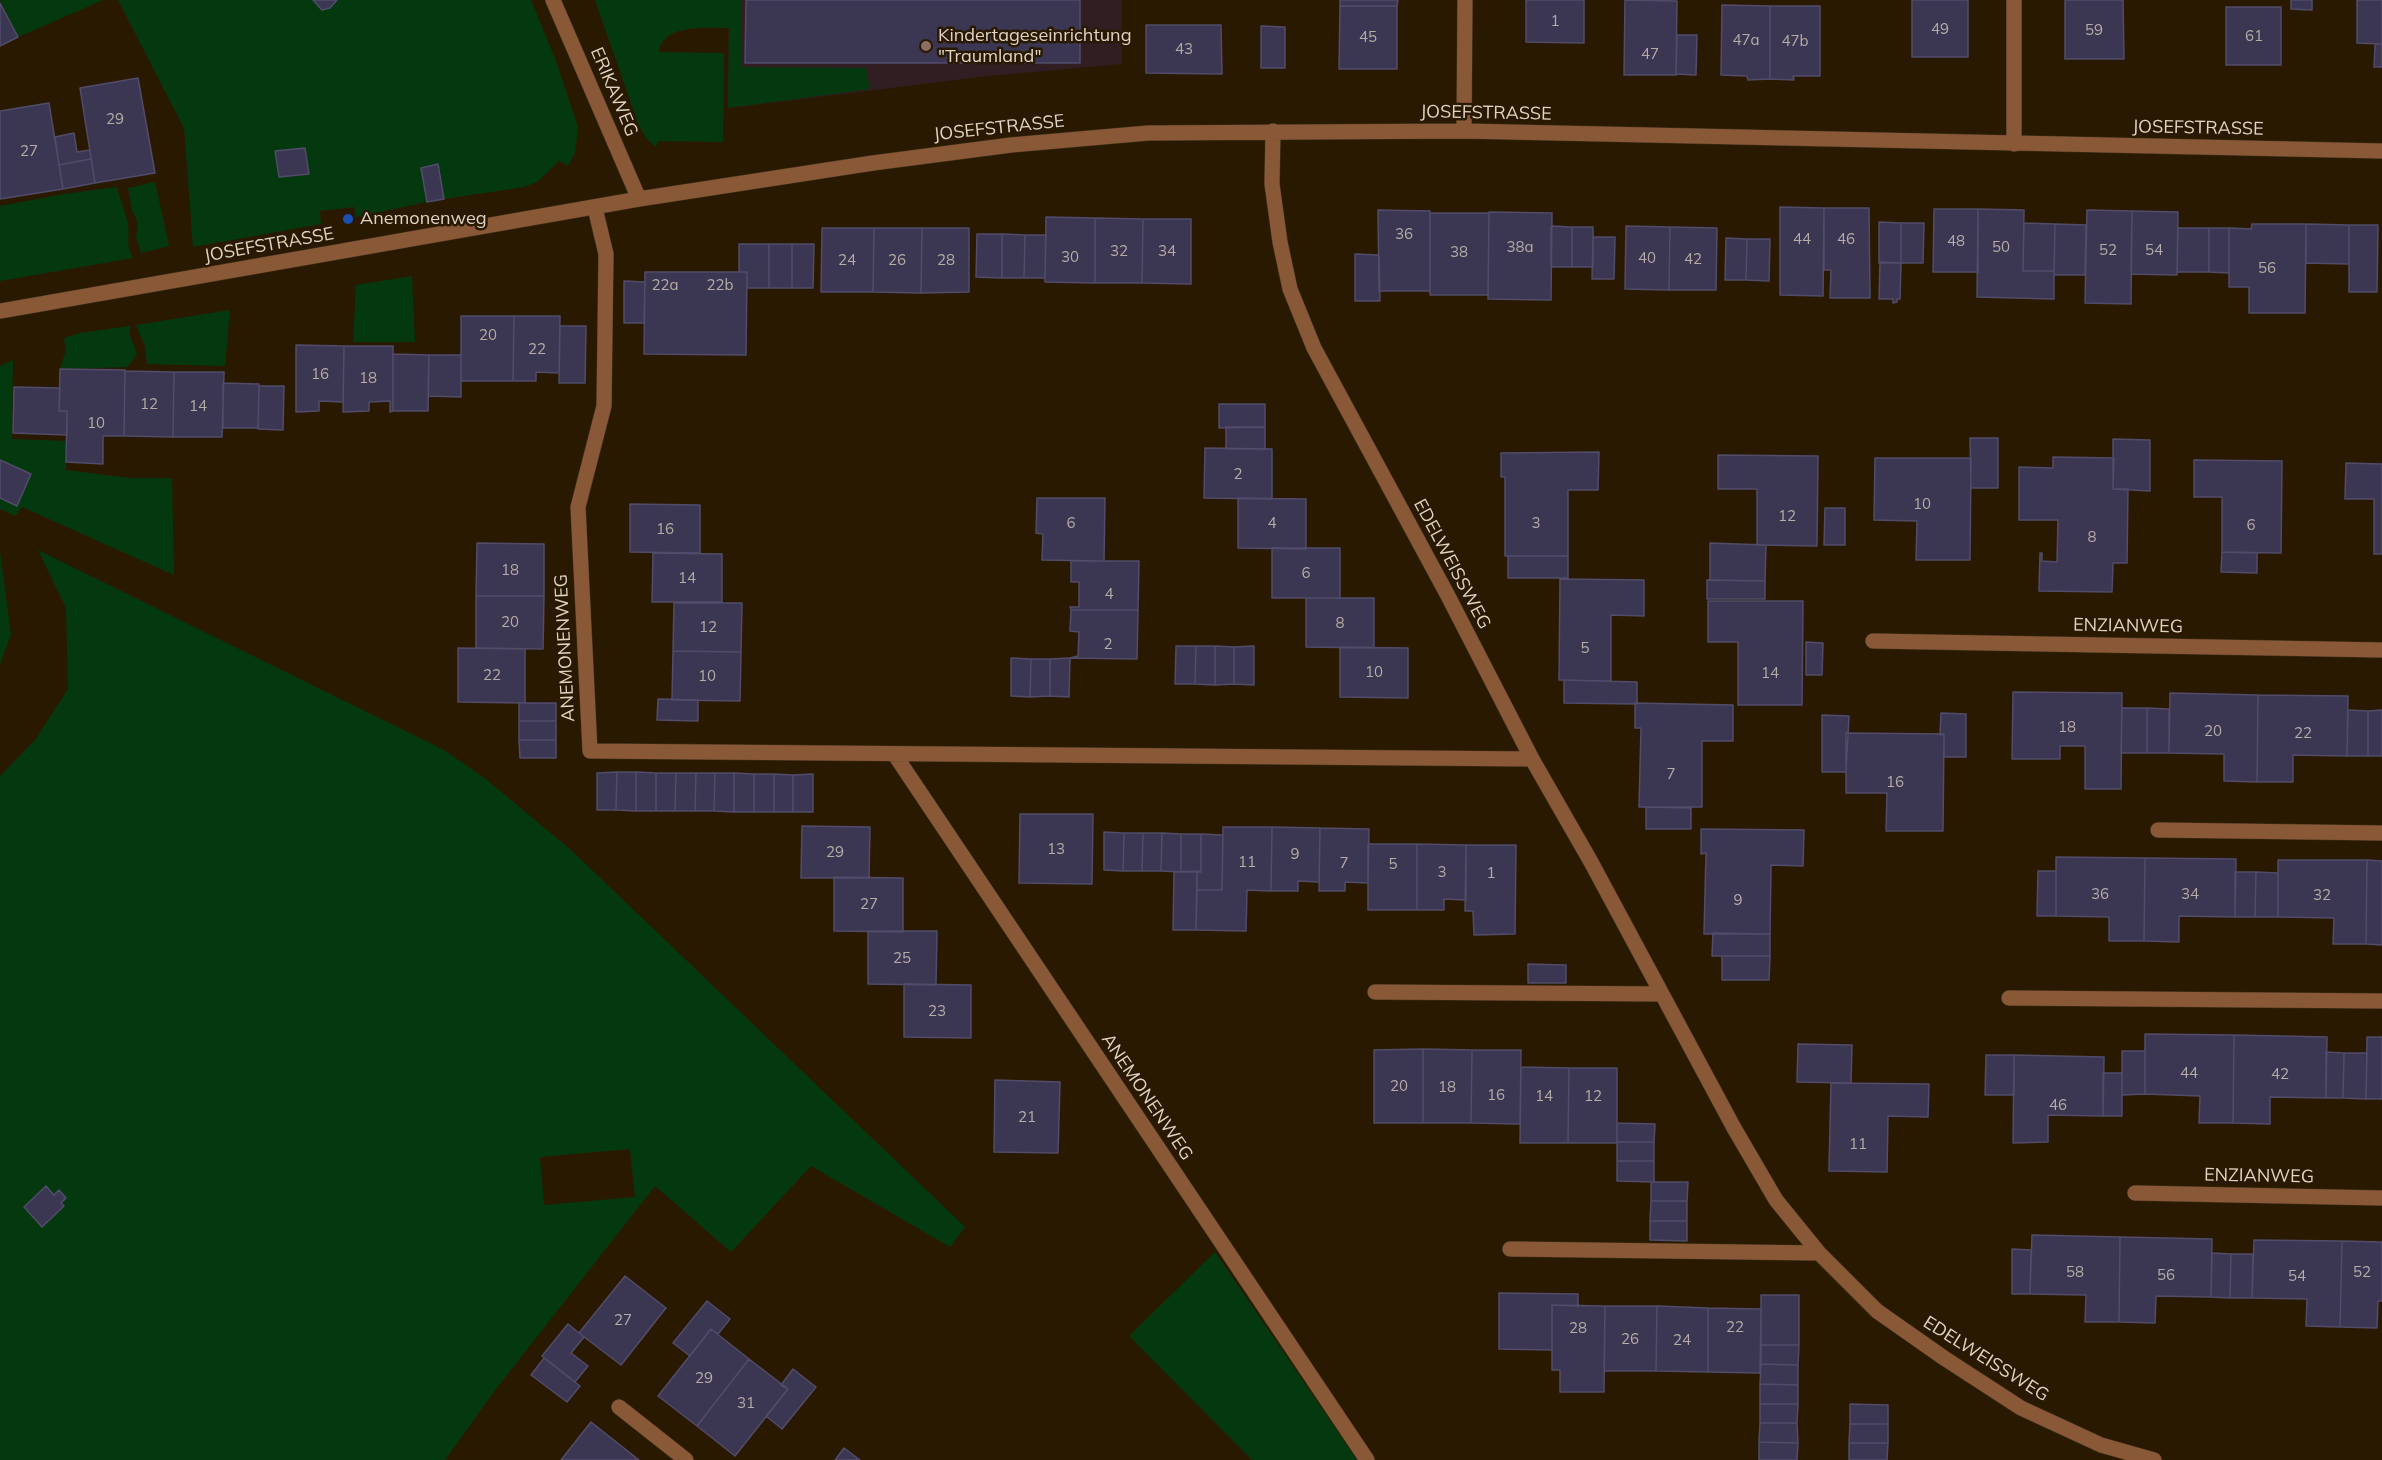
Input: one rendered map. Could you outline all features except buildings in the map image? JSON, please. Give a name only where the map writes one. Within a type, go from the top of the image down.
[{"type":"street","name":"ERIKAWEG","points":[[553,0],[639,199]]},
{"type":"street","points":[[1464,131],[1465,0]]},
{"type":"street","points":[[2014,0],[2014,144]]},
{"type":"street","name":"EDELWEISSWEG","points":[[1274,131],[1272,184],[1280,242],[1290,289],[1314,348],[1447,594],[1532,759],[1591,862],[1734,1128],[1776,1200],[1819,1253],[1877,1311],[1944,1358],[2021,1408],[2101,1445],[2154,1460]]},
{"type":"street","name":"JOSEFSTRASSE","points":[[0,311],[639,199],[873,162],[1011,145],[1148,133],[1464,131],[2382,151]]},
{"type":"street","name":"ANEMONENWEG","points":[[595,208],[606,254],[604,406],[578,507],[590,751],[1532,759]]},
{"type":"street","name":"ENZIANWEG","points":[[1873,641],[2382,650]]},
{"type":"street","name":"ANEMONENWEG","points":[[895,755],[1367,1460]]},
{"type":"street","points":[[2158,830],[2382,833]]},
{"type":"street","points":[[1375,992],[1662,994]]},
{"type":"street","points":[[2010,998],[2382,1001]]},
{"type":"street","name":"ENZIANWEG","points":[[2135,1193],[2382,1198]]},
{"type":"street","points":[[1510,1249],[1819,1253]]},
{"type":"street","points":[[619,1407],[686,1460]]},
{"type":"shaded area","name":"Kindertageseinrichtung \"Traumland\"","points":[[729,0],[1122,0],[1122,64],[979,77],[728,108]]},
{"type":"green space","points":[[0,0],[103,0],[18,37]]},
{"type":"green space","points":[[118,0],[531,0],[556,61],[578,127],[575,153],[568,166],[559,161],[537,182],[524,187],[444,199],[438,165],[421,168],[427,202],[356,217],[354,207],[320,211],[321,224],[193,247],[184,128]]},
{"type":"green space","points":[[595,0],[741,0],[742,67],[866,68],[870,89],[728,108],[729,28],[687,29],[668,36],[659,52],[724,53],[723,142],[658,141],[656,147],[647,139],[639,126]]},
{"type":"green space","points":[[155,182],[169,246],[141,253],[136,237],[137,220],[132,211],[128,188]]},
{"type":"green space","points":[[117,187],[127,220],[128,244],[133,258],[0,281],[0,206]]},
{"type":"green space","points":[[412,276],[415,342],[353,342],[356,285]]},
{"type":"green space","points":[[230,310],[225,366],[147,364],[145,346],[136,325]]},
{"type":"green space","points":[[130,326],[130,336],[137,354],[128,367],[60,369],[66,350],[64,338],[80,333]]},
{"type":"green space","points":[[13,360],[12,439],[67,441],[66,470],[129,478],[172,478],[174,575],[22,507],[15,516],[0,509],[0,366]]},
{"type":"green space","points":[[38,550],[444,750],[487,780],[571,850],[965,1227],[950,1247],[811,1166],[731,1252],[655,1186],[496,1389],[445,1460],[0,1460],[0,776],[35,740],[68,689],[66,608]],"holes":[[[630,1149],[635,1197],[544,1205],[540,1157]]]},
{"type":"green space","points":[[0,552],[11,634],[0,665]]},
{"type":"green space","points":[[1215,1252],[1357,1460],[1252,1460],[1129,1336]]},
{"type":"place","name":"Kindertageseinrichtung \"Traumland\"","points":[[926,46]]},
{"type":"place","name":"Anemonenweg","points":[[348,219]]}]
